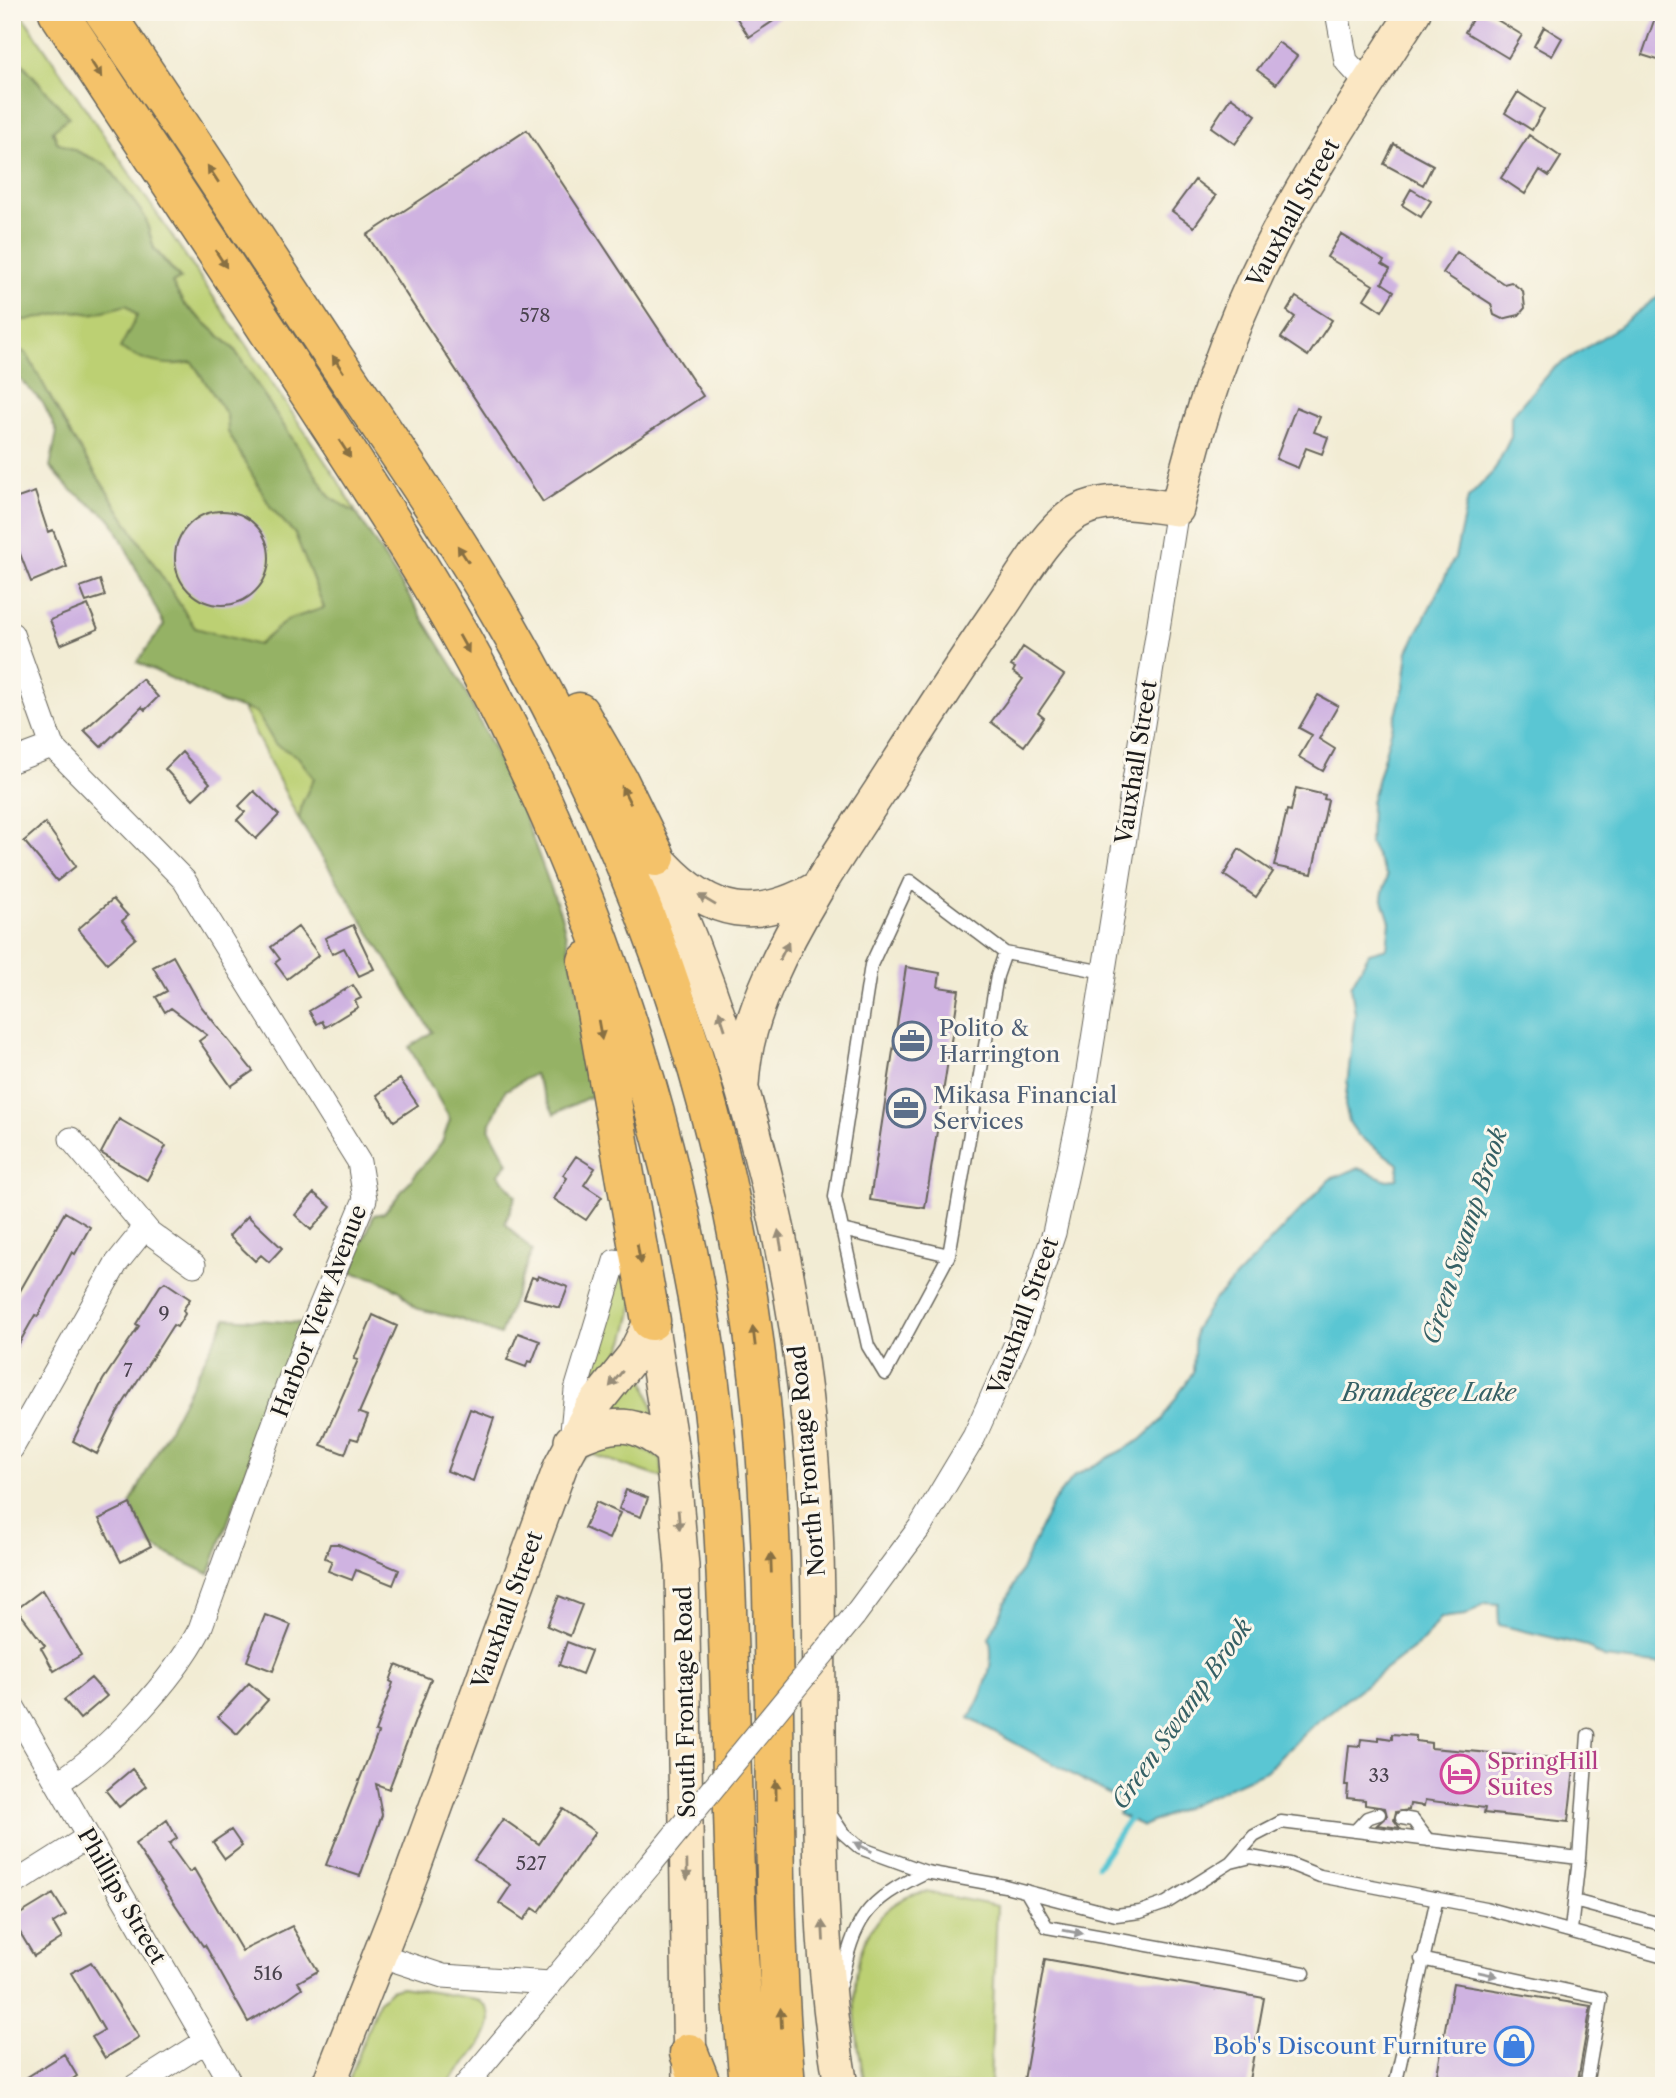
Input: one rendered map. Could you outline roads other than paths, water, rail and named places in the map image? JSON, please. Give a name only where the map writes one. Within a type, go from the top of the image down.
[{"type":"highway","points":[[58,12],[310,394],[433,589],[510,731],[570,866],[612,975],[645,1080],[674,1193],[703,1334],[727,1562],[736,1900],[749,2086]]},
{"type":"highway","points":[[104,12],[499,612],[586,778],[652,933],[699,1078],[739,1244],[757,1358],[768,1494],[780,2003],[786,2086]]},
{"type":"highway","points":[[499,612],[527,641],[577,710],[619,781],[656,857]]},
{"type":"highway","points":[[570,866],[650,1321]]},
{"type":"main road","name":"Vauxhall Street","points":[[1177,509],[1195,440],[1240,311],[1283,223],[1414,12]]},
{"type":"main road","points":[[742,1085],[744,1055],[751,1024],[771,976],[817,888],[972,650],[1061,525],[1081,510],[1111,502],[1177,509]]},
{"type":"main road","points":[[656,857],[676,878],[705,900],[731,910],[771,908],[817,888]]},
{"type":"main road","name":"North Frontage Road","points":[[656,857],[713,993],[742,1085],[777,1223],[807,1419],[816,1523],[824,1936],[831,2023],[841,2086]]},
{"type":"main road","points":[[571,1441],[591,1409],[634,1355],[650,1321]]},
{"type":"main road","name":"South Frontage Road","points":[[650,1321],[672,1452],[684,1608],[694,2075]]},
{"type":"main road","points":[[571,1441],[601,1428],[622,1425],[651,1434],[672,1452]]},
{"type":"main road","name":"Vauxhall Street","points":[[328,2086],[571,1441]]},
{"type":"street","points":[[1337,12],[1346,61],[1368,85]]},
{"type":"street","name":"Vauxhall Street","points":[[465,2086],[855,1616],[942,1494],[985,1415],[1017,1342],[1045,1264],[1067,1183],[1104,972],[1177,509]]},
{"type":"street","points":[[12,634],[52,746],[12,761]]},
{"type":"street","name":"Harbor View Avenue","points":[[52,746],[184,880],[359,1162],[365,1199],[290,1379],[200,1629],[185,1658],[171,1676],[77,1771],[57,1783]]},
{"type":"street","points":[[71,1139],[145,1228],[194,1265]]},
{"type":"street","points":[[12,1448],[116,1264],[145,1228]]},
{"type":"street","name":"Vauxhall Street","points":[[571,1441],[576,1391],[615,1261]]},
{"type":"street","name":"Phillips Street","points":[[12,1705],[232,2086]]},
{"type":"street","points":[[12,1885],[88,1837]]},
{"type":"street","points":[[379,1955],[443,1976],[551,1983]]},
{"type":"street","points":[[135,2086],[206,2041]]},
{"type":"lane","points":[[1005,953],[996,976],[949,1255],[885,1374],[868,1346],[835,1197],[871,965],[910,881],[1005,953],[1104,972]]},
{"type":"lane","points":[[842,1230],[949,1255]]},
{"type":"lane","points":[[1571,1930],[1588,1735]]},
{"type":"lane","points":[[821,1796],[837,1825],[856,1845],[926,1872],[1026,1891],[1100,1912],[1133,1914],[1166,1903],[1231,1862],[1254,1836],[1281,1822],[1579,1858]]},
{"type":"lane","points":[[1355,1831],[1367,1818],[1379,1814]]},
{"type":"lane","points":[[1402,1818],[1413,1820],[1428,1840]]},
{"type":"lane","points":[[1231,1862],[1251,1857],[1290,1864],[1320,1876],[1437,1898],[1571,1930],[1664,1957]]},
{"type":"lane","points":[[831,2023],[849,1950],[866,1913],[884,1894],[926,1872]]},
{"type":"lane","points":[[1026,1891],[1046,1927],[1304,1973]]},
{"type":"lane","points":[[1395,2086],[1421,1959],[1437,1898]]},
{"type":"lane","points":[[1574,1901],[1664,1925]]},
{"type":"lane","points":[[1421,1959],[1601,1998],[1586,2086]]},
{"type":"water","name":"Brandegee Lake","points":[[1664,292],[1664,1665],[1604,1658],[1587,1646],[1499,1625],[1498,1604],[1486,1603],[1466,1615],[1440,1618],[1424,1640],[1314,1724],[1266,1771],[1143,1826],[1118,1814],[1123,1802],[969,1718],[979,1700],[990,1669],[989,1638],[1053,1502],[1074,1476],[1141,1440],[1161,1421],[1193,1372],[1195,1329],[1213,1301],[1330,1179],[1358,1168],[1387,1180],[1397,1179],[1399,1165],[1358,1135],[1349,1122],[1345,1105],[1355,1013],[1351,986],[1369,953],[1387,948],[1390,922],[1382,897],[1387,876],[1370,844],[1371,802],[1404,686],[1408,651],[1455,557],[1468,498],[1494,471],[1511,437],[1511,416],[1551,370],[1617,328]]},
{"type":"waterway","name":"Green Swamp Brook","points":[[1098,1865],[1132,1815]]},
{"type":"place","name":"Polito & Harrington","points":[[912,1041]]},
{"type":"place","name":"Mikasa Financial Services","points":[[906,1108]]},
{"type":"place","name":"SpringHill Suites","points":[[1460,1774]]},
{"type":"place","name":"Bob's Discount Furniture","points":[[1514,2046]]}]
